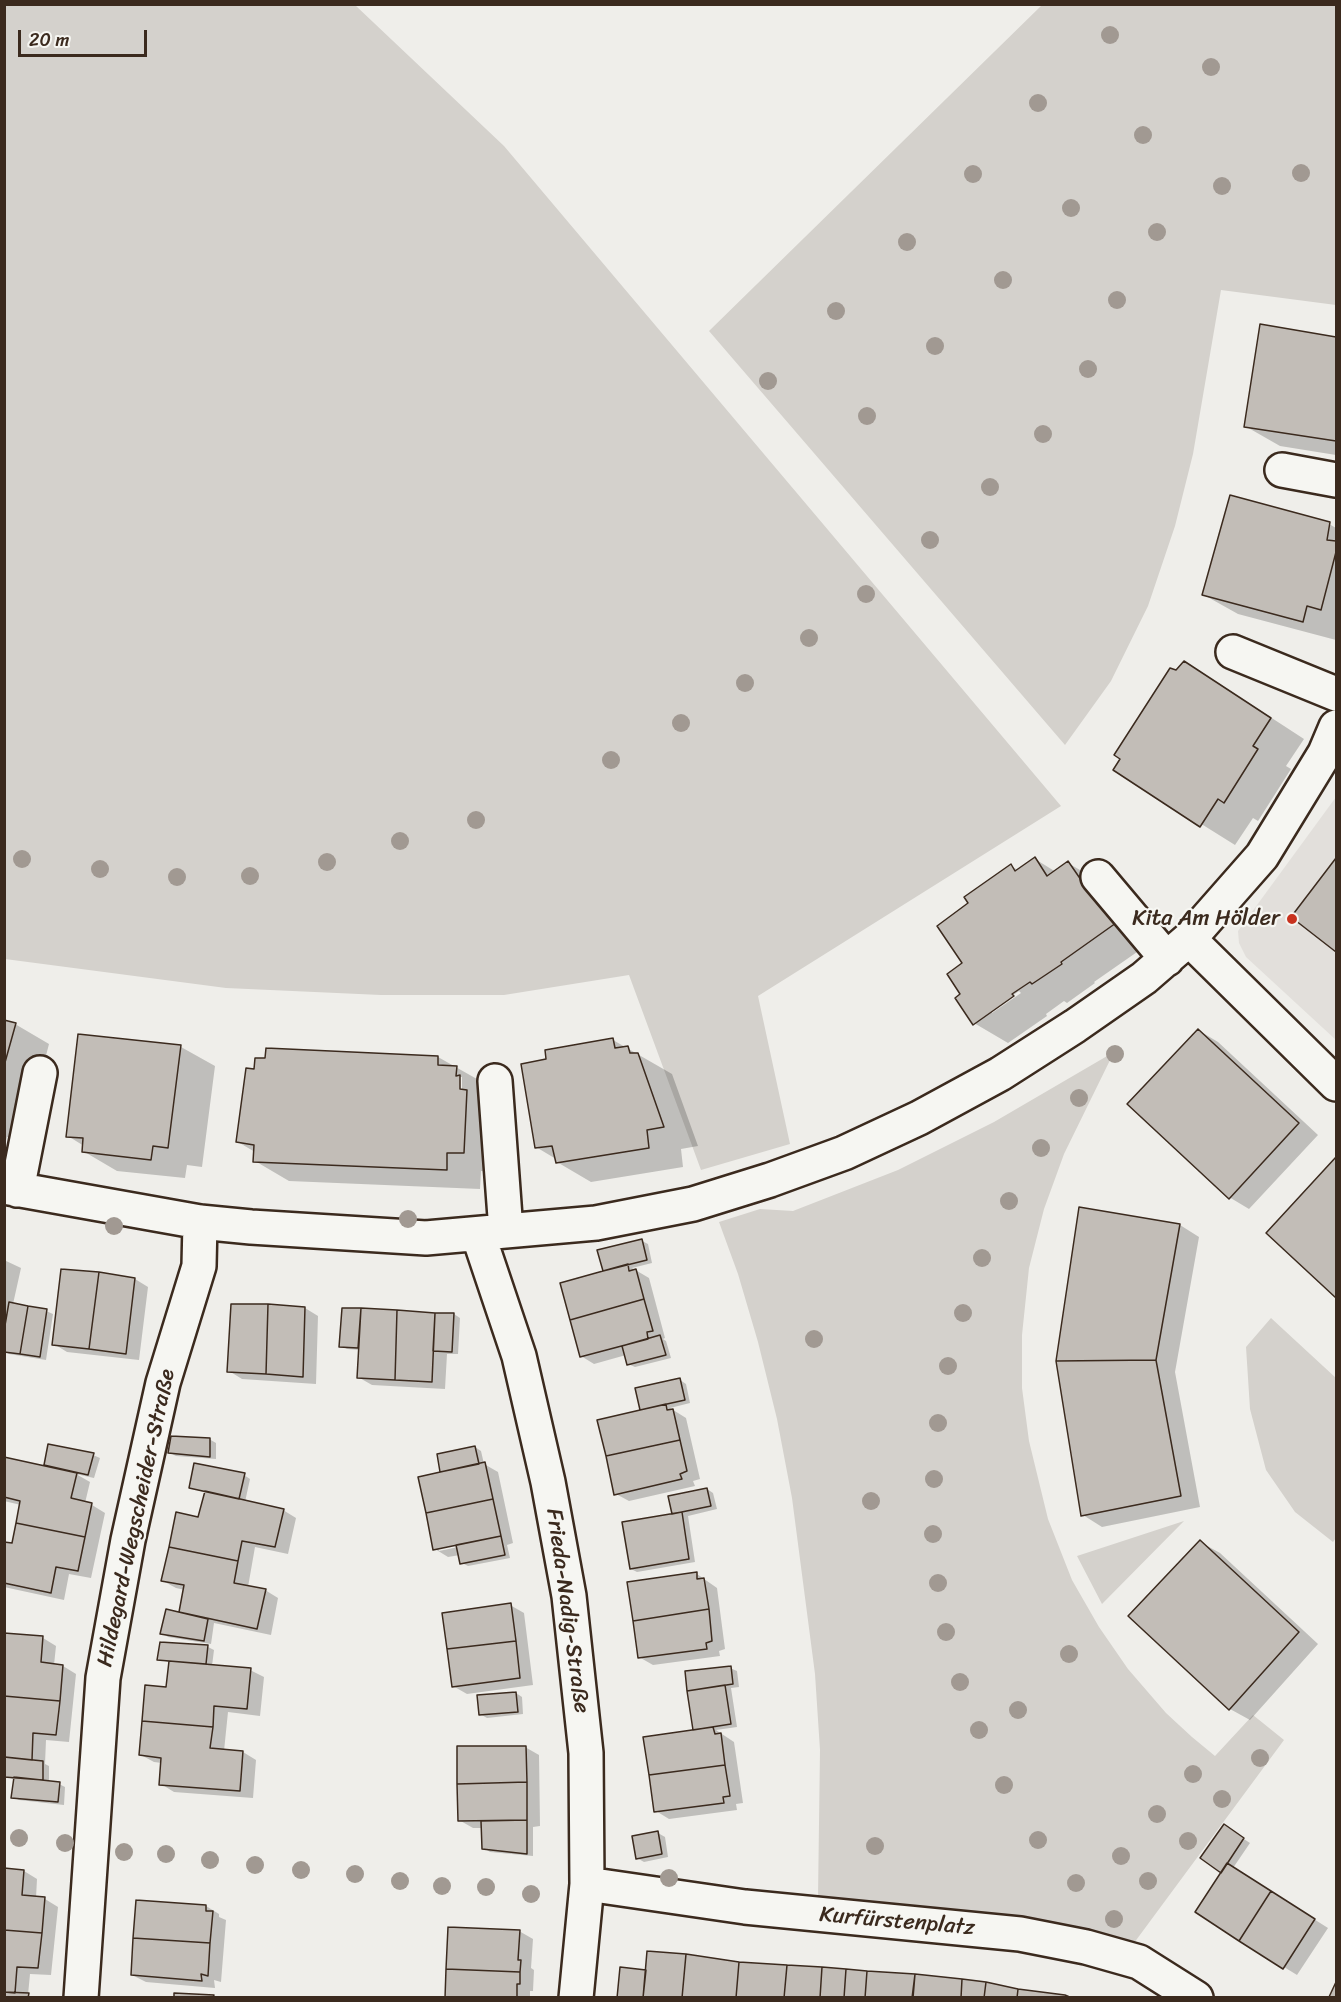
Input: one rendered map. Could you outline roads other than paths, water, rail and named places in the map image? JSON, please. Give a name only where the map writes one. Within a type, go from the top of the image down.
[{"type":"street","points":[[1282,470],[1336,480]]},
{"type":"street","points":[[1233,652],[1336,694]]},
{"type":"street","points":[[40,1073],[11,1189],[200,1222],[426,1238],[596,1223],[693,1204],[770,1180],[844,1153],[919,1118],[1000,1074],[1144,978],[1178,949],[1262,856],[1325,753],[1336,727]]},
{"type":"street","points":[[1098,877],[1178,949],[1336,1084]]},
{"type":"street","name":"Frieda-Nadig-Straße","points":[[495,1081],[492,1232],[548,1482],[569,1596],[586,1753],[587,1884],[576,1998]]},
{"type":"street","name":"Hildegard-Wegscheider-Straße","points":[[81,1998],[103,1678],[128,1540],[163,1383],[199,1266],[200,1222]]},
{"type":"street","name":"Kurfürstenplatz","points":[[587,1884],[745,1907],[1020,1934],[1086,1947],[1139,1962],[1165,1976],[1196,1998]]},
{"type":"place","name":"Kita Am Hölder","points":[[1292,919]]}]
